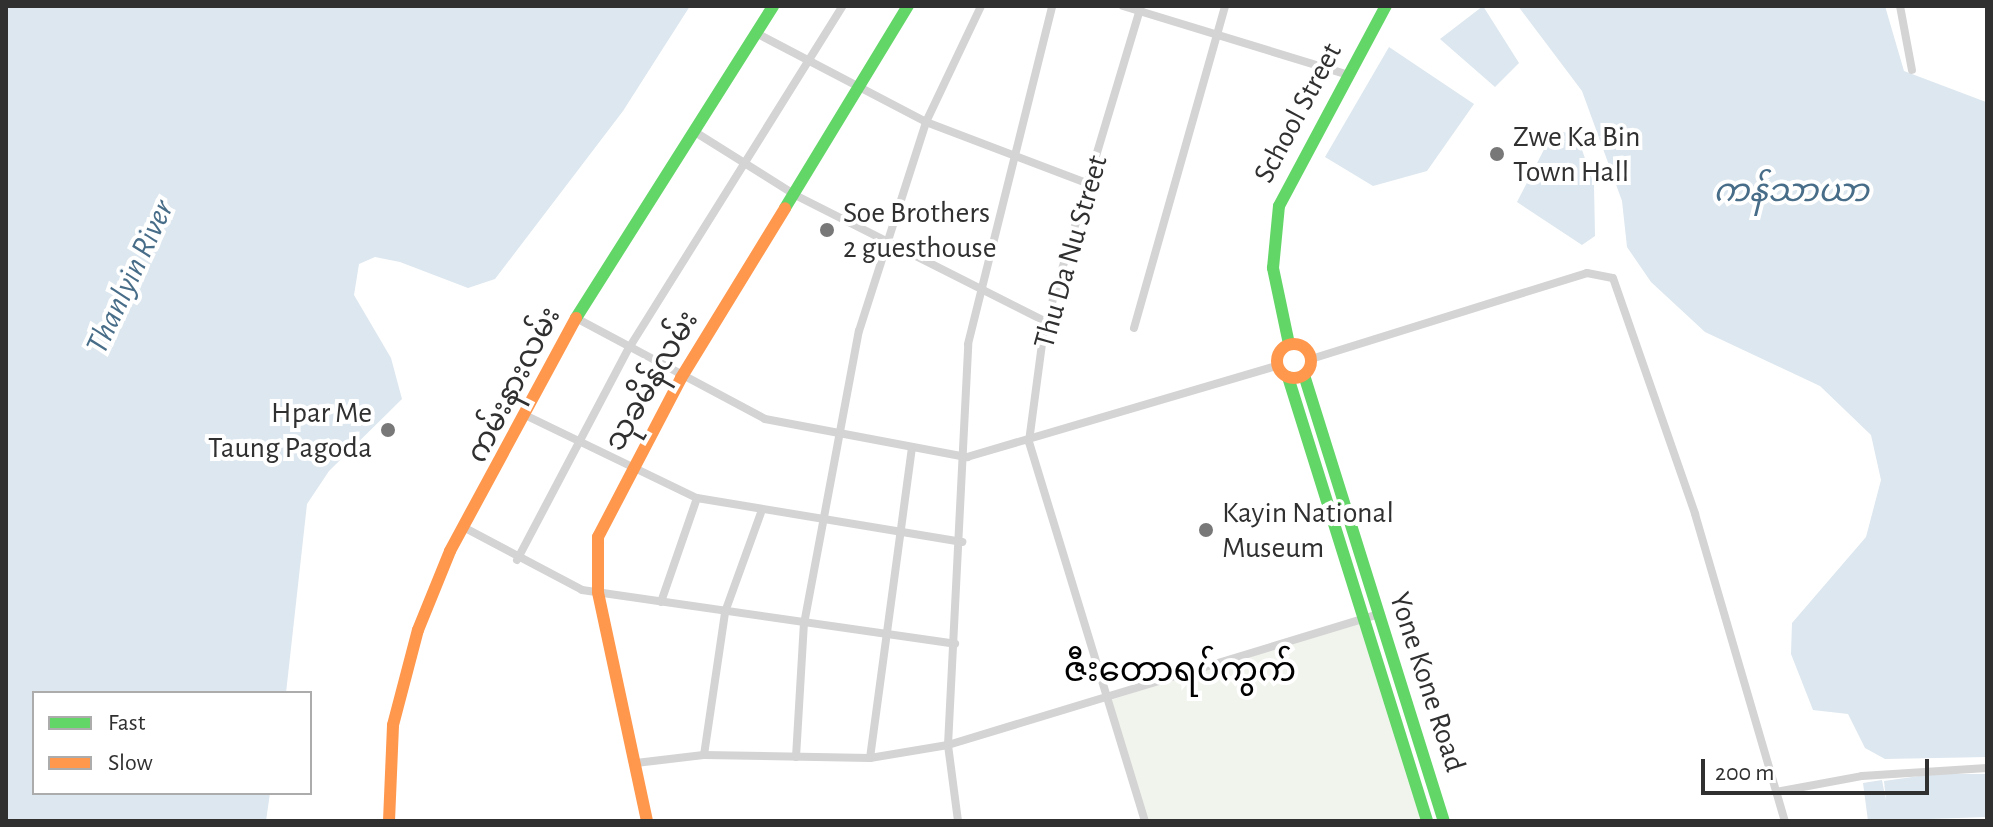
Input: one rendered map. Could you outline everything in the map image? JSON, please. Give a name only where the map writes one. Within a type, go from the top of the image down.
[{"type":"street","name":"ကမ်းနားလမ်း","points":[[389,821],[397,710],[434,587],[527,416],[576,318],[773,6]]},
{"type":"street","points":[[517,560],[629,348],[843,6]]},
{"type":"street","name":"သုခမိန်လမ်း","points":[[647,821],[598,592],[598,537],[630,470],[681,378],[797,196],[908,6]]},
{"type":"street","points":[[796,757],[804,624],[837,435],[885,241],[926,122],[981,6]]},
{"type":"street","points":[[958,821],[948,745],[977,291],[1052,6]]},
{"type":"street","points":[[1123,6],[1140,8],[1346,74]]},
{"type":"street","points":[[1134,328],[1225,6]]},
{"type":"street","name":"School Street","points":[[1289,344],[1273,268],[1275,225],[1285,188],[1386,6]]},
{"type":"street","points":[[1900,6],[1912,70]]},
{"type":"street","name":"Thu Da Nu Street","points":[[1140,8],[1092,185],[1046,322],[1029,442],[1145,821]]},
{"type":"street","points":[[756,33],[859,90],[926,122],[1092,185]]},
{"type":"street","points":[[695,132],[797,196],[977,291],[1046,322]]},
{"type":"street","points":[[1311,359],[1587,273],[1613,278],[1695,514],[1785,821]]},
{"type":"street","points":[[576,318],[681,378],[765,419],[837,435],[967,457],[1029,442],[1277,366],[1289,344],[1306,348],[1311,359],[1304,375],[1288,377]]},
{"type":"street","points":[[1277,366],[1288,377],[1427,821]]},
{"type":"street","name":"Yone Kone Road","points":[[1304,375],[1444,821]]},
{"type":"street","points":[[527,416],[630,470],[697,498],[897,535],[962,542]]},
{"type":"street","points":[[870,758],[897,535],[912,448]]},
{"type":"street","points":[[1324,491],[1339,487]]},
{"type":"street","points":[[661,602],[697,498]]},
{"type":"street","points":[[704,755],[725,612],[762,510]]},
{"type":"street","points":[[467,529],[517,560],[598,592],[955,644]]},
{"type":"street","points":[[636,763],[704,755],[870,758],[948,745],[1108,701],[1378,614]]},
{"type":"street","points":[[1776,792],[1862,776],[1987,768]]},
{"type":"shaded area","points":[[1363,618],[1427,821],[1145,821],[1108,701]]},
{"type":"water","name":"Thanlyin River","points":[[6,6],[690,6],[623,111],[495,279],[468,288],[400,262],[375,257],[359,264],[354,295],[391,358],[402,399],[329,471],[307,504],[286,691],[32,691],[32,795],[270,795],[266,821],[6,821]]},
{"type":"water","points":[[1483,6],[1519,63],[1495,87],[1440,39]]},
{"type":"water","name":"ကန်သာယာ","points":[[1518,6],[1885,6],[1904,71],[1986,102],[1987,757],[1885,759],[1865,748],[1848,714],[1813,710],[1791,654],[1792,623],[1866,537],[1881,480],[1871,435],[1820,386],[1705,332],[1651,282],[1627,247],[1622,201],[1582,91]]},
{"type":"water","points":[[1389,47],[1474,104],[1427,171],[1373,186],[1325,157]]},
{"type":"water","points":[[1554,130],[1577,135],[1594,185],[1595,236],[1582,245],[1517,202]]},
{"type":"water","points":[[1934,774],[1987,774],[1987,817],[1868,821],[1863,783],[1882,780],[1886,801],[1884,781]]},
{"type":"traffic: fast","points":[[576,318],[773,6]]},
{"type":"traffic: fast","points":[[785,208],[908,6]]},
{"type":"traffic: fast","points":[[1289,344],[1273,268],[1279,206],[1386,6]]},
{"type":"traffic: fast","points":[[1304,375],[1444,821]]},
{"type":"traffic: fast","points":[[1288,377],[1427,821]]},
{"type":"traffic: slow","points":[[647,821],[598,592],[598,537],[681,378],[785,208]]},
{"type":"traffic: slow","points":[[389,821],[393,725],[418,630],[450,551],[576,318]]},
{"type":"traffic: slow","points":[[1294,344],[1306,349],[1311,361],[1306,373],[1294,378],[1282,373],[1277,361],[1282,349],[1294,344]]},
{"type":"place","name":"Zwe Ka Bin Town Hall","points":[[1497,154]]},
{"type":"place","name":"Soe Brothers 2 guesthouse","points":[[827,230]]},
{"type":"place","name":"Hpar Me Taung Pagoda","points":[[388,430]]},
{"type":"place","name":"Kayin National Museum","points":[[1206,530]]},
{"type":"district","name":"ဇီးတောရပ်ကွက်","points":[[1180,672]]}]
